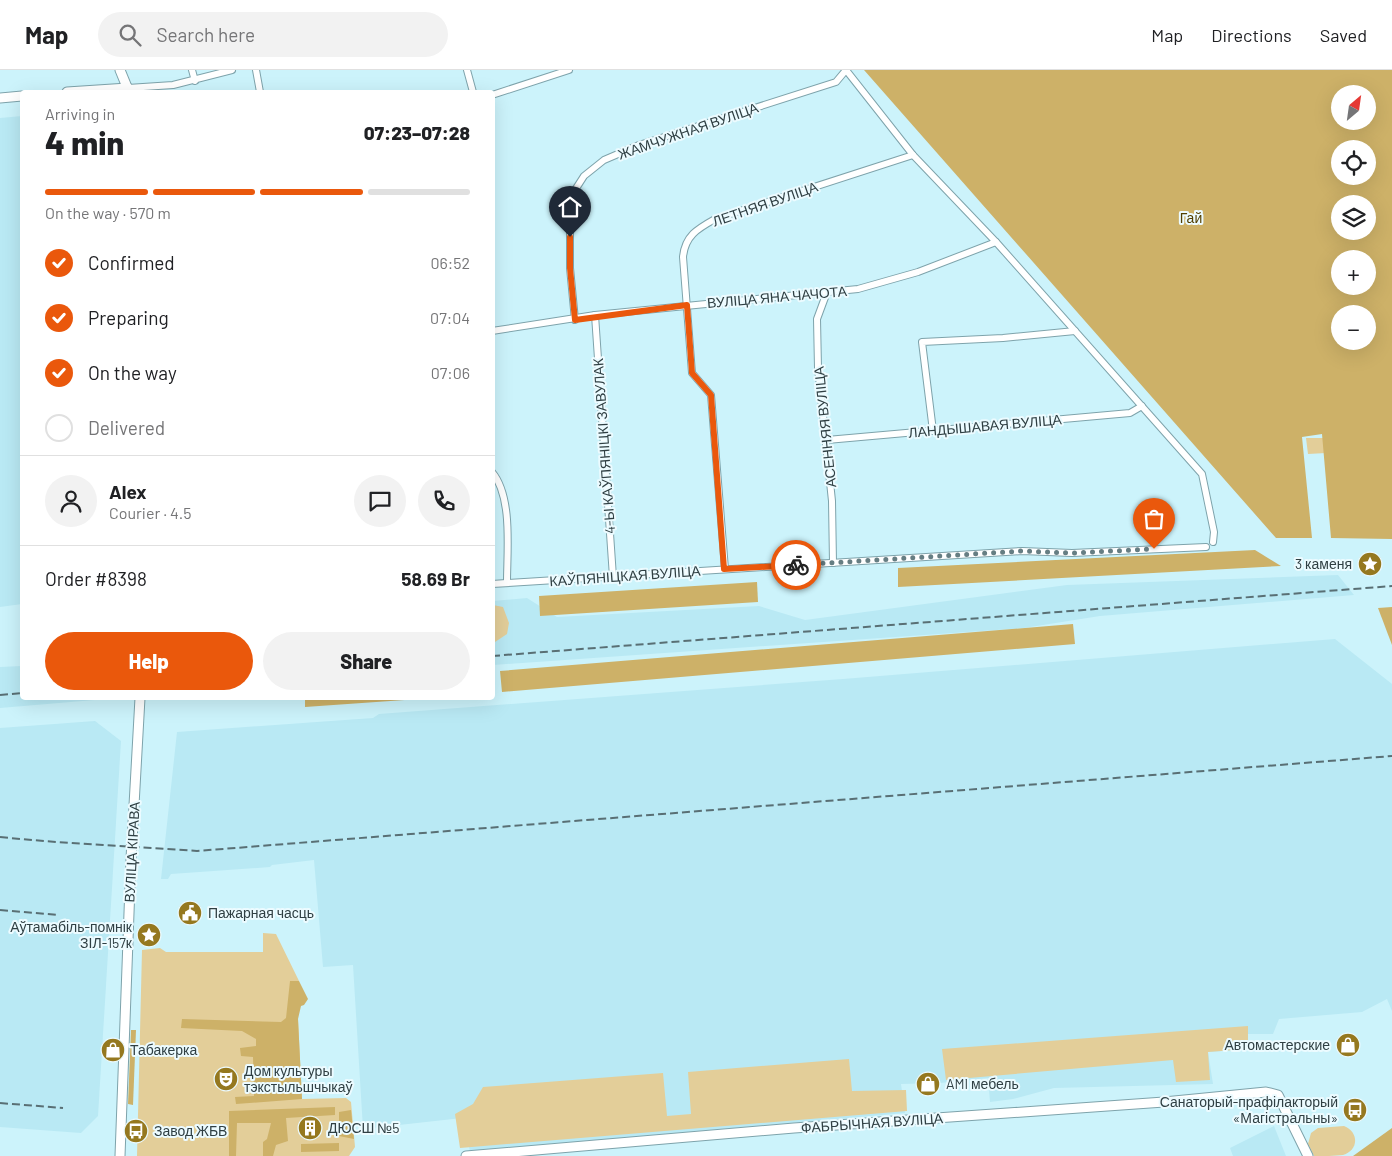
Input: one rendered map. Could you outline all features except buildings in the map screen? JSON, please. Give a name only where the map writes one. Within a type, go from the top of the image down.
[{"type":"main road","points":[[120,70],[129,90]]},
{"type":"main road","points":[[0,98],[20,96]]},
{"type":"main road","name":"ВУЛІЦА КІРАВА","points":[[120,1156],[131,860],[140,700]]},
{"type":"main road","name":"ФАБРЫЧНАЯ ВУЛІЦА","points":[[466,1156],[794,1128],[1127,1105],[1266,1092],[1278,1095],[1308,1156]]},
{"type":"street","points":[[192,70],[195,81]]},
{"type":"street","points":[[129,90],[195,81],[232,70]]},
{"type":"street","points":[[256,70],[260,90]]},
{"type":"street","points":[[467,70],[472,90]]},
{"type":"street","points":[[495,94],[569,70]]},
{"type":"street","points":[[846,70],[913,155],[996,242],[1202,474],[1214,532],[1213,542]]},
{"type":"street","name":"ЖАМЧУЖНАЯ ВУЛІЦА","points":[[575,320],[570,268],[570,205],[575,190],[584,176],[604,160],[639,145],[836,82],[846,70]]},
{"type":"street","name":"ЛЕТНЯЯ ВУЛІЦА","points":[[724,569],[711,395],[692,373],[683,257],[684,246],[689,236],[715,219],[913,155]]},
{"type":"street","name":"ВУЛІЦА ЯНА ЧАЧОТА","points":[[495,331],[687,305],[858,290],[910,274],[996,242]]},
{"type":"street","name":"АСЕННЯЯ ВУЛІЦА","points":[[827,292],[816,318],[818,368],[832,501],[833,563]]},
{"type":"street","name":"4-Ы КАЎПЯНІЦКІ ЗАВУЛАК","points":[[595,316],[613,577]]},
{"type":"street","points":[[933,431],[922,342],[1003,338],[1075,330]]},
{"type":"street","name":"ЛАНДЫШАВАЯ ВУЛІЦА","points":[[827,440],[1130,412],[1142,406]]},
{"type":"street","points":[[495,478],[506,509],[507,582]]},
{"type":"street","name":"КАЎПЯНІЦКАЯ ВУЛІЦА","points":[[495,584],[1022,551],[1072,553],[1206,547]]},
{"type":"shaded area","points":[[20,116],[20,604],[0,607],[0,118]]},
{"type":"shaded area","points":[[1306,438],[1325,438],[1326,453],[1308,454]]},
{"type":"shaded area","points":[[1338,575],[1354,595],[1100,616],[1024,628],[495,665],[495,601],[527,598],[557,617],[759,606],[805,620],[1067,585]]},
{"type":"shaded area","points":[[495,605],[503,607],[509,623],[507,634],[495,642]]},
{"type":"shaded area","points":[[1335,639],[1392,684],[1392,1011],[1387,999],[1362,1012],[1279,1019],[1273,1034],[1248,1034],[1248,1049],[1208,1052],[1213,1084],[1054,1088],[1013,1099],[990,1102],[988,1078],[940,1083],[901,1084],[905,1113],[470,1151],[462,1118],[363,1129],[353,965],[323,967],[314,860],[272,865],[270,867],[171,874],[168,879],[161,879],[177,732],[373,718],[379,714]]},
{"type":"shaded area","points":[[20,666],[20,700],[94,700],[0,708],[0,667]]},
{"type":"shaded area","points":[[95,721],[121,741],[98,1116],[81,1133],[0,1127],[0,728]]},
{"type":"shaded area","points":[[263,933],[276,934],[299,981],[290,981],[298,1019],[302,1099],[346,1098],[351,1102],[355,1147],[349,1156],[137,1156],[142,950],[160,948],[166,952],[263,952]]},
{"type":"shaded area","points":[[1248,1026],[1248,1049],[1208,1052],[1210,1080],[1176,1082],[1173,1060],[946,1080],[942,1049]]},
{"type":"shaded area","points":[[849,1059],[852,1091],[906,1090],[907,1111],[460,1148],[455,1114],[473,1104],[483,1087],[663,1073],[667,1116],[691,1114],[688,1072]]},
{"type":"shaded area","points":[[1274,1126],[1286,1156],[1233,1156],[1230,1148]]},
{"type":"shaded area","points":[[1344,1126],[1352,1132],[1355,1141],[1348,1153],[1333,1156],[1314,1156],[1308,1144],[1311,1133],[1318,1128]]},
{"type":"green space","name":"Гай","points":[[864,70],[1392,70],[1392,539],[1331,538],[1322,434],[1302,437],[1312,538],[1276,538]]},
{"type":"green space","points":[[1255,550],[1281,566],[898,587],[898,568]]},
{"type":"green space","points":[[757,582],[758,602],[540,616],[539,596]]},
{"type":"green space","points":[[1392,607],[1392,645],[1378,608]]},
{"type":"green space","points":[[1073,624],[1075,644],[502,692],[500,671]]},
{"type":"green space","points":[[305,700],[405,700],[305,707]]},
{"type":"green space","points":[[290,981],[299,981],[308,999],[301,1006],[298,1019],[302,1099],[236,1104],[235,1097],[254,1096],[253,1057],[241,1056],[240,1048],[256,1046],[256,1039],[242,1031],[181,1028],[182,1019],[281,1022],[286,1018]]},
{"type":"green space","points":[[131,1030],[136,1030],[133,1105],[128,1104]]},
{"type":"green space","points":[[335,1107],[335,1115],[286,1118],[288,1141],[276,1145],[273,1156],[263,1156],[263,1142],[267,1139],[271,1123],[237,1123],[236,1156],[229,1156],[229,1111]]},
{"type":"green space","points":[[351,1110],[354,1139],[339,1136],[339,1112]]},
{"type":"green space","points":[[1392,1128],[1392,1156],[1353,1156]]},
{"type":"green space","points":[[339,1143],[339,1151],[301,1152],[301,1144]]},
{"type":"railway","points":[[495,656],[1392,586]]},
{"type":"railway","points":[[0,695],[20,693]]},
{"type":"railway","points":[[0,837],[197,851],[1392,756]]},
{"type":"railway","points":[[0,910],[59,915]]},
{"type":"railway","points":[[0,1103],[63,1108]]},
{"type":"way so far","points":[[796,565],[1022,551],[1072,553],[1154,549]]},
{"type":"place","name":"3 каменя","points":[[1370,564]]},
{"type":"place","name":"Пажарная часць","points":[[190,913]]},
{"type":"place","name":"Аўтамабіль-помнік ЗІЛ-157к","points":[[149,935]]},
{"type":"place","name":"Автомастерские","points":[[1348,1045]]},
{"type":"place","name":"Табакерка","points":[[113,1050]]},
{"type":"place","name":"Дом культуры тэкстыльшчыкаў","points":[[226,1079]]},
{"type":"place","name":"AMI мебель","points":[[928,1084]]},
{"type":"place","name":"Санаторый-прафілакторый «Магістральны»","points":[[1355,1110]]},
{"type":"place","name":"ДЮСШ №5","points":[[310,1128]]},
{"type":"place","name":"Завод ЖБВ","points":[[136,1131]]},
{"type":"route","points":[[570,237],[570,268],[575,320],[687,305],[692,373],[711,395],[724,569],[796,565]]}]
